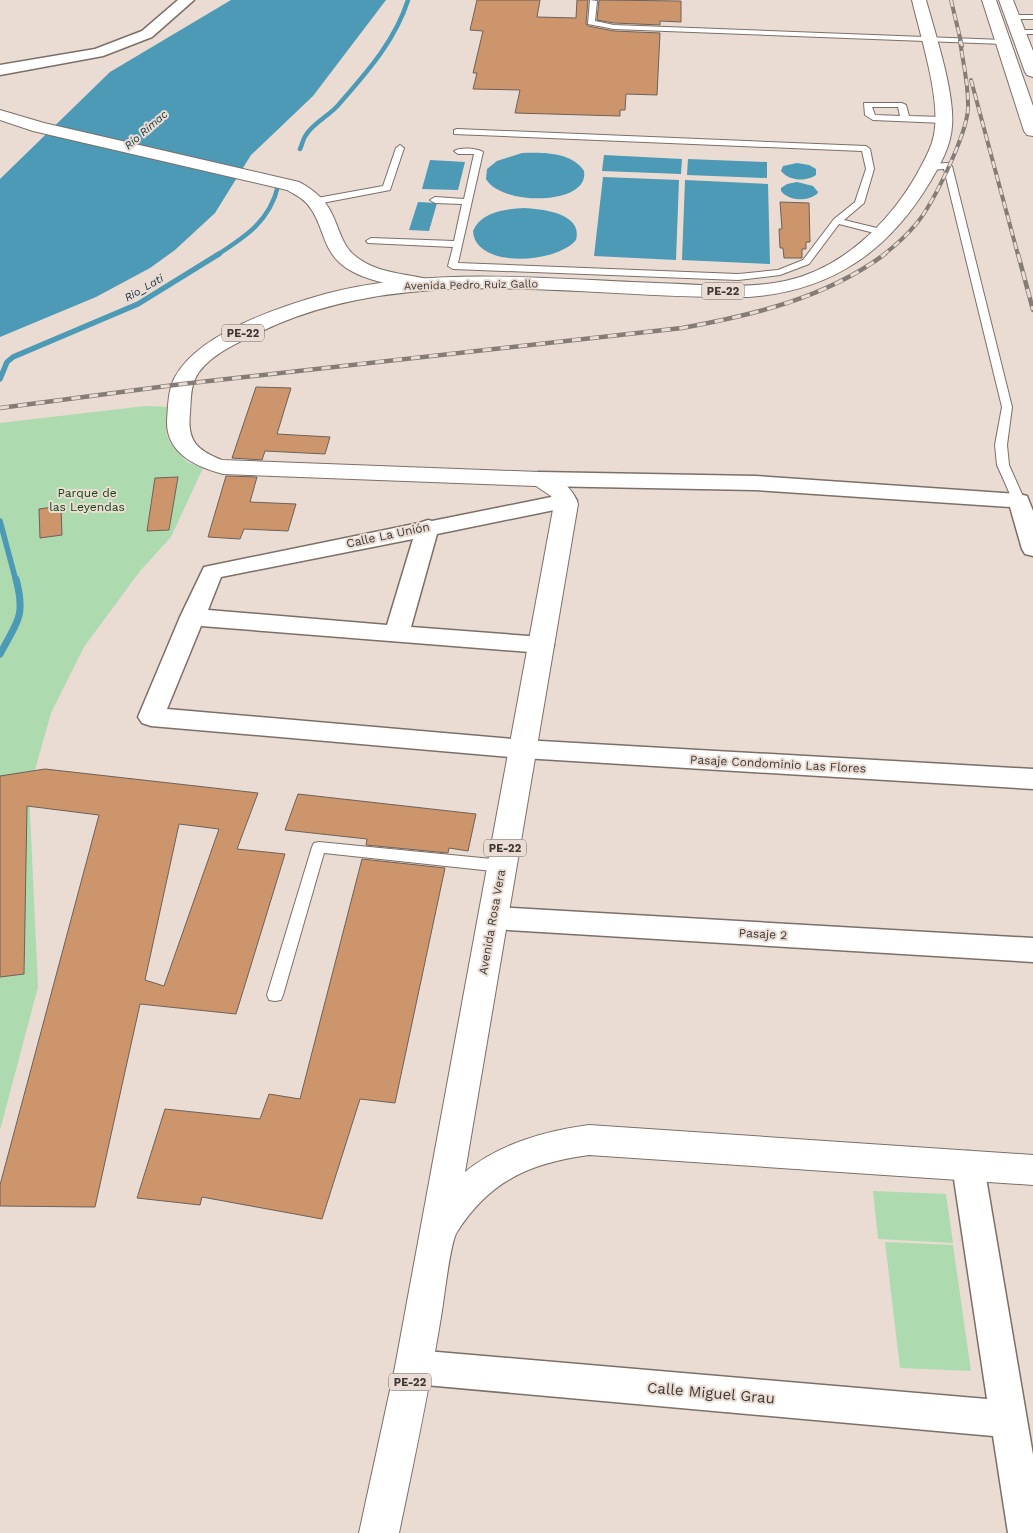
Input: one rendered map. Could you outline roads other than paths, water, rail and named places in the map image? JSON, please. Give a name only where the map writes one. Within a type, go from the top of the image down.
[{"type":"main road","name":"Avenida Pedro Ruiz Gallo","points":[[538,479],[223,467],[196,456],[184,444],[178,425],[182,384],[195,363],[214,348],[287,312],[366,291],[424,284],[530,284],[730,291],[772,289],[801,283],[826,272],[858,251],[882,232],[908,204],[929,167],[942,138],[943,102],[919,0]]},
{"type":"main road","points":[[989,0],[1033,132]]},
{"type":"main road","points":[[1006,0],[1033,72]]},
{"type":"main road","points":[[0,116],[39,127],[293,186],[317,201],[322,208],[339,250],[352,262],[382,276],[424,284]]},
{"type":"main road","name":"PE-22","points":[[538,479],[556,487],[566,501]]},
{"type":"main road","name":"Avenida Rosa Vera","points":[[437,1231],[566,501]]},
{"type":"main road","points":[[437,1231],[452,1209],[469,1190],[511,1160],[536,1149],[562,1143],[589,1140],[1033,1170]]},
{"type":"main road","name":"PE-22","points":[[379,1533],[414,1367],[437,1231]]},
{"type":"street","points":[[0,70],[98,53],[147,34],[187,0]]},
{"type":"street","points":[[538,479],[755,483],[1019,501],[1033,549]]},
{"type":"street","name":"Calle La Unión","points":[[212,572],[428,527],[566,501]]},
{"type":"street","points":[[397,634],[428,527]]},
{"type":"street","points":[[212,572],[192,617],[542,645]]},
{"type":"street","name":"Pasaje Condominio Las Flores","points":[[192,617],[151,717],[523,749],[1033,779]]},
{"type":"street","name":"Pasaje 2","points":[[493,918],[1033,950]]},
{"type":"street","points":[[968,1166],[1026,1533]]},
{"type":"street","name":"Calle Miguel Grau","points":[[414,1367],[1008,1419]]},
{"type":"lane","points":[[593,1],[591,22],[597,24],[806,36],[1003,42]]},
{"type":"lane","points":[[1015,24],[1033,17]]},
{"type":"lane","points":[[1015,24],[1033,32]]},
{"type":"lane","points":[[905,117],[944,120]]},
{"type":"lane","points":[[456,132],[866,149],[870,170],[859,203],[837,221],[806,262],[780,272],[759,276],[453,266],[479,152],[458,151]]},
{"type":"lane","points":[[317,201],[387,188],[400,148]]},
{"type":"lane","points":[[929,167],[948,166],[1007,407],[1001,445],[1004,465],[1019,501]]},
{"type":"lane","points":[[434,200],[467,202]]},
{"type":"lane","points":[[837,221],[882,232]]},
{"type":"lane","points":[[371,241],[458,244]]},
{"type":"lane","points":[[275,995],[319,847],[502,866]]},
{"type":"water","name":"Río Rímac","points":[[231,0],[386,0],[313,96],[251,155],[215,213],[175,250],[150,268],[96,297],[0,337],[0,179],[110,72]]},
{"type":"water","points":[[522,153],[556,154],[572,160],[584,171],[582,182],[573,191],[560,196],[525,198],[508,194],[495,188],[486,179],[487,169],[497,161]]},
{"type":"water","points":[[604,155],[682,159],[681,174],[602,171]]},
{"type":"water","points":[[688,159],[767,162],[767,178],[687,175]]},
{"type":"water","points":[[430,160],[465,162],[458,190],[422,189]]},
{"type":"water","points":[[797,163],[809,165],[816,169],[816,175],[807,179],[793,179],[781,171],[783,166]]},
{"type":"water","points":[[603,177],[679,180],[676,260],[594,256]]},
{"type":"water","points":[[685,180],[768,184],[770,264],[682,260]]},
{"type":"water","points":[[797,182],[813,186],[818,192],[817,194],[813,197],[798,199],[789,197],[781,191],[781,188],[787,184]]},
{"type":"water","points":[[418,202],[437,203],[429,231],[409,230]]},
{"type":"water","points":[[524,208],[550,211],[567,218],[577,231],[576,240],[566,248],[552,254],[518,259],[501,257],[487,252],[477,243],[473,231],[482,220],[494,213]]},
{"type":"waterway","name":"Rio_Lati","points":[[300,149],[309,130],[336,107],[379,55],[396,29],[408,0]]},
{"type":"waterway","name":"Rio_Lati","points":[[217,255],[237,242],[263,218],[269,209],[278,186]]},
{"type":"waterway","name":"Rio_Lati","points":[[0,379],[7,362],[13,357],[138,304],[219,254]]},
{"type":"waterway","name":"Rio_Lati","points":[[0,521],[16,581]]},
{"type":"waterway","name":"Rio_Lati","points":[[0,654],[15,626],[20,611],[16,579]]},
{"type":"railway","points":[[951,0],[962,46]]},
{"type":"railway","points":[[883,255],[905,236],[924,213],[948,168],[962,135],[966,121],[968,100],[960,41]]},
{"type":"railway","points":[[971,80],[1018,255]]},
{"type":"railway","points":[[0,408],[182,384],[682,328],[788,303],[838,282],[885,254]]},
{"type":"railway","points":[[1018,254],[1033,310]]},
{"type":"park label","name":"Parque de las Leyendas","points":[[87,500]]}]
